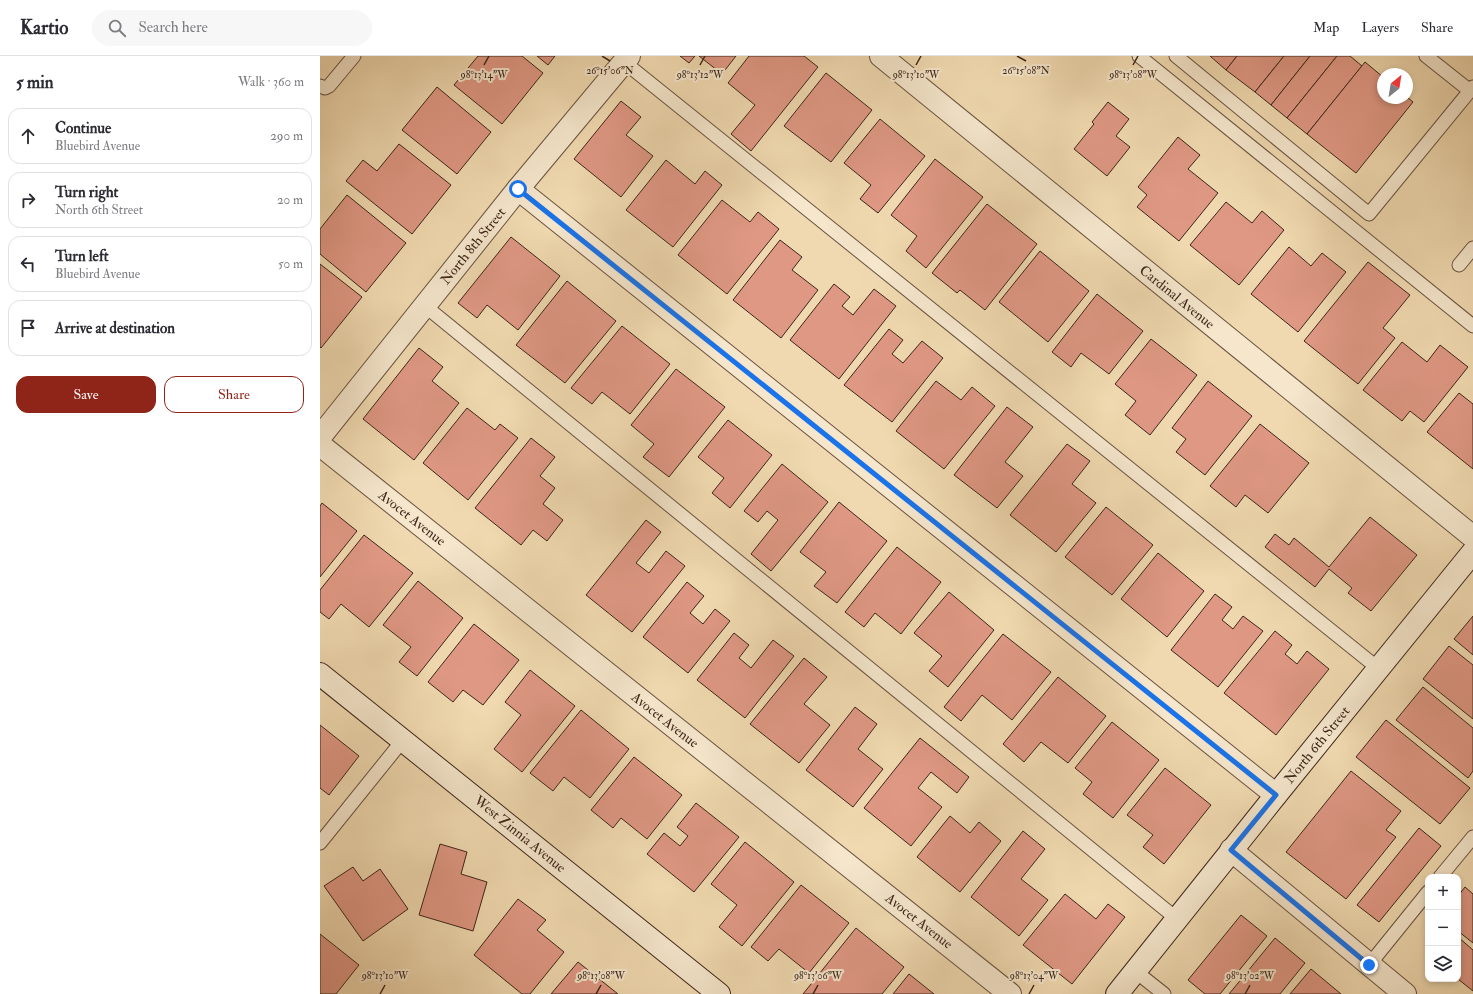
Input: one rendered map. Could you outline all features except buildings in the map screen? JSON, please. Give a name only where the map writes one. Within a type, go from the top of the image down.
[{"type":"street","name":"Cardinal Avenue","points":[[881,56],[1473,537]]},
{"type":"street","name":"North 8th Street","points":[[320,437],[518,189],[626,59]]},
{"type":"street","points":[[518,189],[1276,795]]},
{"type":"street","name":"Avocet Avenue","points":[[320,445],[1010,994]]},
{"type":"street","name":"North 6th Street","points":[[1117,994],[1231,850],[1473,552]]},
{"type":"street","name":"West Zinnia Avenue","points":[[320,674],[719,994]]},
{"type":"street","points":[[1231,850],[1405,994]]},
{"type":"lane","points":[[320,86],[324,88],[329,86],[354,56]]},
{"type":"lane","points":[[1139,56],[1473,326]]},
{"type":"lane","points":[[1176,56],[1369,214],[1472,89],[1426,56]]},
{"type":"lane","points":[[626,59],[1379,669]]},
{"type":"lane","points":[[1459,265],[1473,248]]},
{"type":"lane","points":[[425,306],[1177,919]]},
{"type":"lane","points":[[320,843],[403,740]]},
{"type":"lane","points":[[1442,874],[1473,837]]},
{"type":"lane","points":[[1369,965],[1425,896]]},
{"type":"lane","points":[[1135,971],[1164,994]]},
{"type":"route","points":[[518,189],[1276,795],[1231,850],[1369,965]]}]
